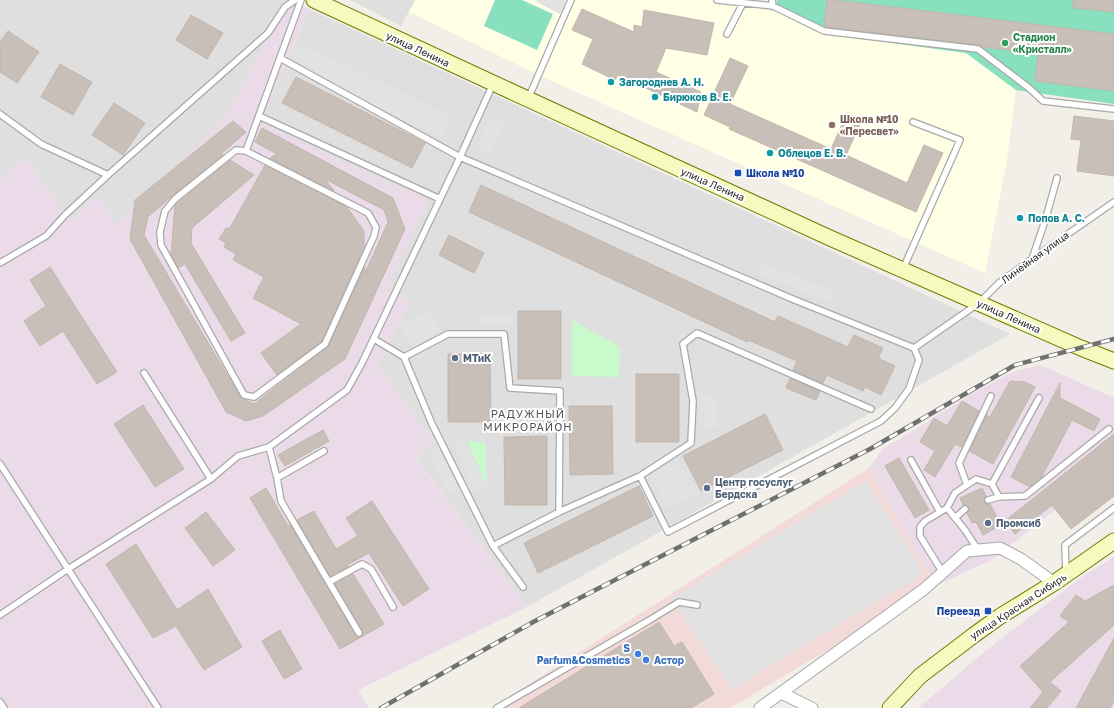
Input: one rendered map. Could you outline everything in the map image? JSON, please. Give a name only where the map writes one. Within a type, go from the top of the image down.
[{"type":"street","name":"улица Ленина","points":[[314,0],[493,84],[830,238],[1114,361]]},
{"type":"street","name":"улица Красная Сибирь","points":[[890,708],[920,676],[962,644],[999,617],[1060,579],[1114,541]]},
{"type":"street","points":[[760,708],[923,590],[967,551],[1000,548],[1060,579]]},
{"type":"street","points":[[781,693],[812,708]]},
{"type":"lane","points":[[0,263],[46,236],[65,215],[108,175],[268,33],[285,7],[295,0]]},
{"type":"lane","points":[[246,151],[301,0]]},
{"type":"lane","points":[[528,100],[571,0]]},
{"type":"lane","points":[[717,0],[773,6],[824,31],[978,49],[1029,88],[1043,101],[1114,109]]},
{"type":"lane","points":[[772,0],[773,6]]},
{"type":"lane","points":[[727,34],[743,3]]},
{"type":"lane","points":[[280,58],[460,158],[796,300],[914,348],[919,360],[909,389],[895,408],[881,420],[751,487],[668,532],[640,476]]},
{"type":"lane","points":[[0,615],[68,569],[212,479],[238,456],[269,447],[347,390],[374,339],[460,158],[493,84]]},
{"type":"lane","points":[[0,114],[41,144],[108,175]]},
{"type":"lane","points":[[259,116],[440,200]]},
{"type":"lane","points":[[903,270],[960,140],[913,122]]},
{"type":"lane","points":[[236,150],[246,151],[368,213],[376,227],[374,236],[325,344],[254,397],[244,394],[161,245],[160,232],[165,211],[175,199],[236,150]]},
{"type":"lane","points":[[1032,259],[1045,221],[1057,178]]},
{"type":"lane","name":"Линейная улица","points":[[914,348],[979,303],[999,283],[1114,202]]},
{"type":"lane","points":[[493,546],[559,512],[640,476],[691,444],[693,401],[683,344],[697,333],[871,409]]},
{"type":"lane","points":[[404,356],[448,334],[504,334],[510,388],[560,391],[559,512]]},
{"type":"lane","points":[[374,339],[404,356],[432,424],[493,546],[523,587]]},
{"type":"lane","points":[[144,373],[212,479]]},
{"type":"lane","points":[[967,485],[959,462],[991,396]]},
{"type":"lane","points":[[992,484],[1039,398]]},
{"type":"lane","points":[[988,500],[999,497],[1025,496],[1109,429]]},
{"type":"lane","points":[[269,447],[282,501],[359,633]]},
{"type":"lane","points":[[277,478],[324,451]]},
{"type":"lane","points":[[911,460],[940,512]]},
{"type":"lane","points":[[0,464],[158,708]]},
{"type":"lane","points":[[943,573],[920,536],[920,528],[925,520],[947,508],[955,493],[976,478],[992,484],[999,497]]},
{"type":"lane","points":[[947,508],[965,530],[978,550]]},
{"type":"lane","points":[[1060,579],[1065,545],[1114,508]]},
{"type":"lane","points":[[955,518],[965,509]]},
{"type":"lane","points":[[329,582],[362,564],[371,570],[392,607]]},
{"type":"lane","points":[[497,708],[648,621],[678,602],[697,605]]},
{"type":"lane","points":[[0,702],[4,708]]},
{"type":"shaded area","points":[[0,0],[288,0],[226,117],[117,227],[70,220],[59,207],[26,159],[0,180]]},
{"type":"shaded area","points":[[288,0],[309,9],[261,123],[428,200],[386,291],[410,302],[377,366],[434,442],[415,457],[527,607],[358,690],[369,708],[0,708],[0,180],[26,159],[59,207],[70,220],[99,196],[117,226],[226,117]]},
{"type":"shaded area","points":[[350,0],[415,0],[401,26]]},
{"type":"shaded area","name":"Школа №10 «Пересвет»","points":[[416,0],[711,0],[775,11],[825,34],[966,53],[1016,90],[1007,160],[985,273],[543,77],[409,12]]},
{"type":"shaded area","points":[[536,0],[566,0],[560,14],[537,2]]},
{"type":"shaded area","points":[[309,9],[1010,334],[527,607],[415,456],[434,442],[377,366],[410,302],[386,291],[261,123]]},
{"type":"shaded area","points":[[301,43],[452,117],[441,138],[290,64]]},
{"type":"shaded area","points":[[491,116],[504,122],[490,154],[477,148]]},
{"type":"shaded area","points":[[763,264],[836,292],[832,303],[759,274]]},
{"type":"shaded area","points":[[428,310],[441,331],[414,347],[401,326]]},
{"type":"shaded area","points":[[480,314],[514,314],[513,325],[480,325]]},
{"type":"shaded area","points":[[1041,365],[1114,398],[1114,463],[993,559],[936,586],[869,468],[882,450],[973,393],[1015,371]]},
{"type":"shaded area","points":[[700,396],[717,396],[718,428],[700,428]]},
{"type":"shaded area","points":[[464,439],[486,489],[476,493],[454,444]]},
{"type":"shaded area","points":[[438,447],[459,490],[449,494],[429,452]]},
{"type":"shaded area","points":[[677,458],[698,494],[668,509],[649,475]]},
{"type":"shaded area","points":[[869,468],[936,586],[730,708],[492,708]]},
{"type":"shaded area","points":[[866,481],[924,573],[744,681],[734,691],[670,599]]},
{"type":"shaded area","points":[[1114,557],[1114,708],[918,708],[988,649],[1083,576]]},
{"type":"green space","points":[[495,0],[522,0],[553,14],[537,50],[484,26]]},
{"type":"green space","name":"Стадион «Кристалл»","points":[[777,0],[1114,0],[1114,104],[1016,90],[966,53],[825,34],[776,11]]},
{"type":"green space","points":[[572,320],[620,347],[619,377],[572,376]]},
{"type":"green space","points":[[467,441],[485,442],[487,486]]},
{"type":"building","points":[[827,0],[1114,34],[1114,91],[1035,81],[1038,54],[982,47],[978,45],[825,27]]},
{"type":"building","points":[[1073,0],[1114,0],[1114,12],[1073,8]]},
{"type":"building","points":[[582,9],[634,32],[634,25],[642,27],[644,10],[714,23],[707,55],[666,48],[656,72],[701,92],[697,112],[618,75],[615,80],[582,64],[593,39],[572,30]]},
{"type":"building","points":[[191,15],[223,33],[207,59],[176,40]]},
{"type":"building","points":[[8,31],[39,52],[17,83],[0,72],[0,42]]},
{"type":"building","points":[[730,58],[748,66],[730,104],[831,149],[847,113],[862,120],[846,155],[907,183],[924,145],[943,153],[916,212],[729,129],[730,127],[704,115]]},
{"type":"building","points":[[60,64],[92,82],[73,115],[41,97]]},
{"type":"building","points":[[296,77],[425,143],[412,168],[282,103]]},
{"type":"building","points":[[114,103],[145,123],[123,155],[92,135]]},
{"type":"building","points":[[1074,116],[1114,121],[1114,176],[1077,171],[1081,140],[1071,139]]},
{"type":"building","points":[[233,121],[246,132],[221,154],[223,155],[148,217],[144,235],[241,398],[254,404],[328,347],[365,267],[365,273],[388,222],[384,210],[325,179],[334,191],[270,158],[277,154],[255,142],[262,128],[393,198],[405,229],[345,359],[263,416],[246,421],[226,412],[130,239],[135,200]]},
{"type":"building","points":[[230,160],[254,175],[192,228],[191,243],[245,333],[231,341],[185,264],[178,268],[171,254],[175,205]]},
{"type":"building","points":[[265,165],[346,206],[364,231],[364,247],[322,341],[277,375],[261,353],[301,324],[253,298],[264,277],[233,260],[236,254],[224,247],[226,243],[219,239],[226,228],[230,228]]},
{"type":"building","points":[[481,185],[775,322],[778,316],[848,347],[854,335],[883,348],[878,358],[895,366],[881,395],[865,387],[863,391],[827,375],[823,383],[793,370],[797,361],[748,340],[747,342],[469,212]]},
{"type":"building","points":[[449,235],[484,253],[474,273],[439,255]]},
{"type":"building","points":[[50,267],[117,372],[97,384],[63,331],[40,346],[24,321],[46,306],[30,280]]},
{"type":"building","points":[[518,311],[561,311],[561,379],[518,379]]},
{"type":"building","points":[[448,354],[490,354],[491,422],[448,422]]},
{"type":"building","points":[[636,374],[679,374],[679,442],[636,442]]},
{"type":"building","points":[[790,378],[820,391],[816,400],[786,388]]},
{"type":"building","points":[[1010,381],[1025,382],[1035,387],[993,464],[969,451],[987,415],[990,417]]},
{"type":"building","points":[[1060,383],[1060,398],[1100,419],[1094,431],[1072,420],[1041,478],[1030,487],[1011,477]]},
{"type":"building","points":[[962,401],[979,411],[962,447],[955,444],[935,477],[924,470],[935,451],[920,442],[934,418],[947,426]]},
{"type":"building","points":[[143,405],[184,469],[155,487],[114,424]]},
{"type":"building","points":[[569,406],[612,406],[613,474],[570,475]]},
{"type":"building","points":[[765,414],[783,450],[701,491],[683,456]]},
{"type":"building","points":[[323,430],[329,441],[285,466],[278,455]]},
{"type":"building","points":[[1114,434],[1114,496],[1071,529],[1052,505],[1015,534],[1005,521]]},
{"type":"building","points":[[547,436],[547,505],[505,505],[504,437]]},
{"type":"building","points":[[899,458],[929,510],[915,518],[885,466]]},
{"type":"building","points":[[639,486],[653,516],[538,573],[524,543]]},
{"type":"building","points":[[266,488],[288,526],[290,524],[356,635],[359,637],[363,635],[363,631],[335,584],[353,574],[384,624],[340,649],[250,498]]},
{"type":"building","points":[[982,488],[986,496],[984,501],[987,504],[990,504],[1001,525],[983,535],[976,522],[972,523],[967,513],[969,508],[967,505],[963,505],[960,498]]},
{"type":"building","points":[[372,501],[429,589],[403,606],[369,553],[347,565],[348,567],[330,576],[297,520],[314,511],[336,549],[358,536],[346,518]]},
{"type":"building","points":[[206,512],[235,550],[213,566],[185,528]]},
{"type":"building","points":[[136,544],[177,610],[208,589],[242,647],[204,670],[176,626],[153,638],[106,564]]},
{"type":"building","points":[[1114,585],[1114,625],[1050,682],[1061,691],[1047,708],[1030,708],[1043,692],[1020,666],[1069,622],[1060,616],[1076,595],[1085,601]]},
{"type":"building","name":"Астор","points":[[659,622],[674,646],[682,642],[714,694],[691,708],[519,708]]},
{"type":"building","points":[[280,630],[302,669],[284,679],[262,641]]},
{"type":"building","points":[[1114,638],[1114,701],[1110,708],[1076,708]]},
{"type":"railway","points":[[381,708],[535,621],[870,449],[1015,365],[1114,339]]},
{"type":"place","name":"Стадион «Кристалл»","points":[[1005,43]]},
{"type":"place","name":"Загороднев А. Н.","points":[[611,82]]},
{"type":"place","name":"Бирюков В. Е.","points":[[655,97]]},
{"type":"place","name":"Школа №10 «Пересвет»","points":[[832,125]]},
{"type":"place","name":"Облецов Е. В.","points":[[770,153]]},
{"type":"place","name":"Школа №10","points":[[738,173]]},
{"type":"place","name":"Попов А. С.","points":[[1020,218]]},
{"type":"place","name":"МТиК","points":[[455,358]]},
{"type":"place","name":"Центр госуслуг Бердска","points":[[707,488]]},
{"type":"place","name":"Промсиб","points":[[988,523]]},
{"type":"place","name":"Переезд","points":[[988,611]]},
{"type":"place","name":"S Parfum&Cosmetics","points":[[638,654]]},
{"type":"place","name":"Астор","points":[[646,660]]},
{"type":"district","name":"РАДУЖНЫЙ МИКРОРАЙОН","points":[[528,419]]}]
